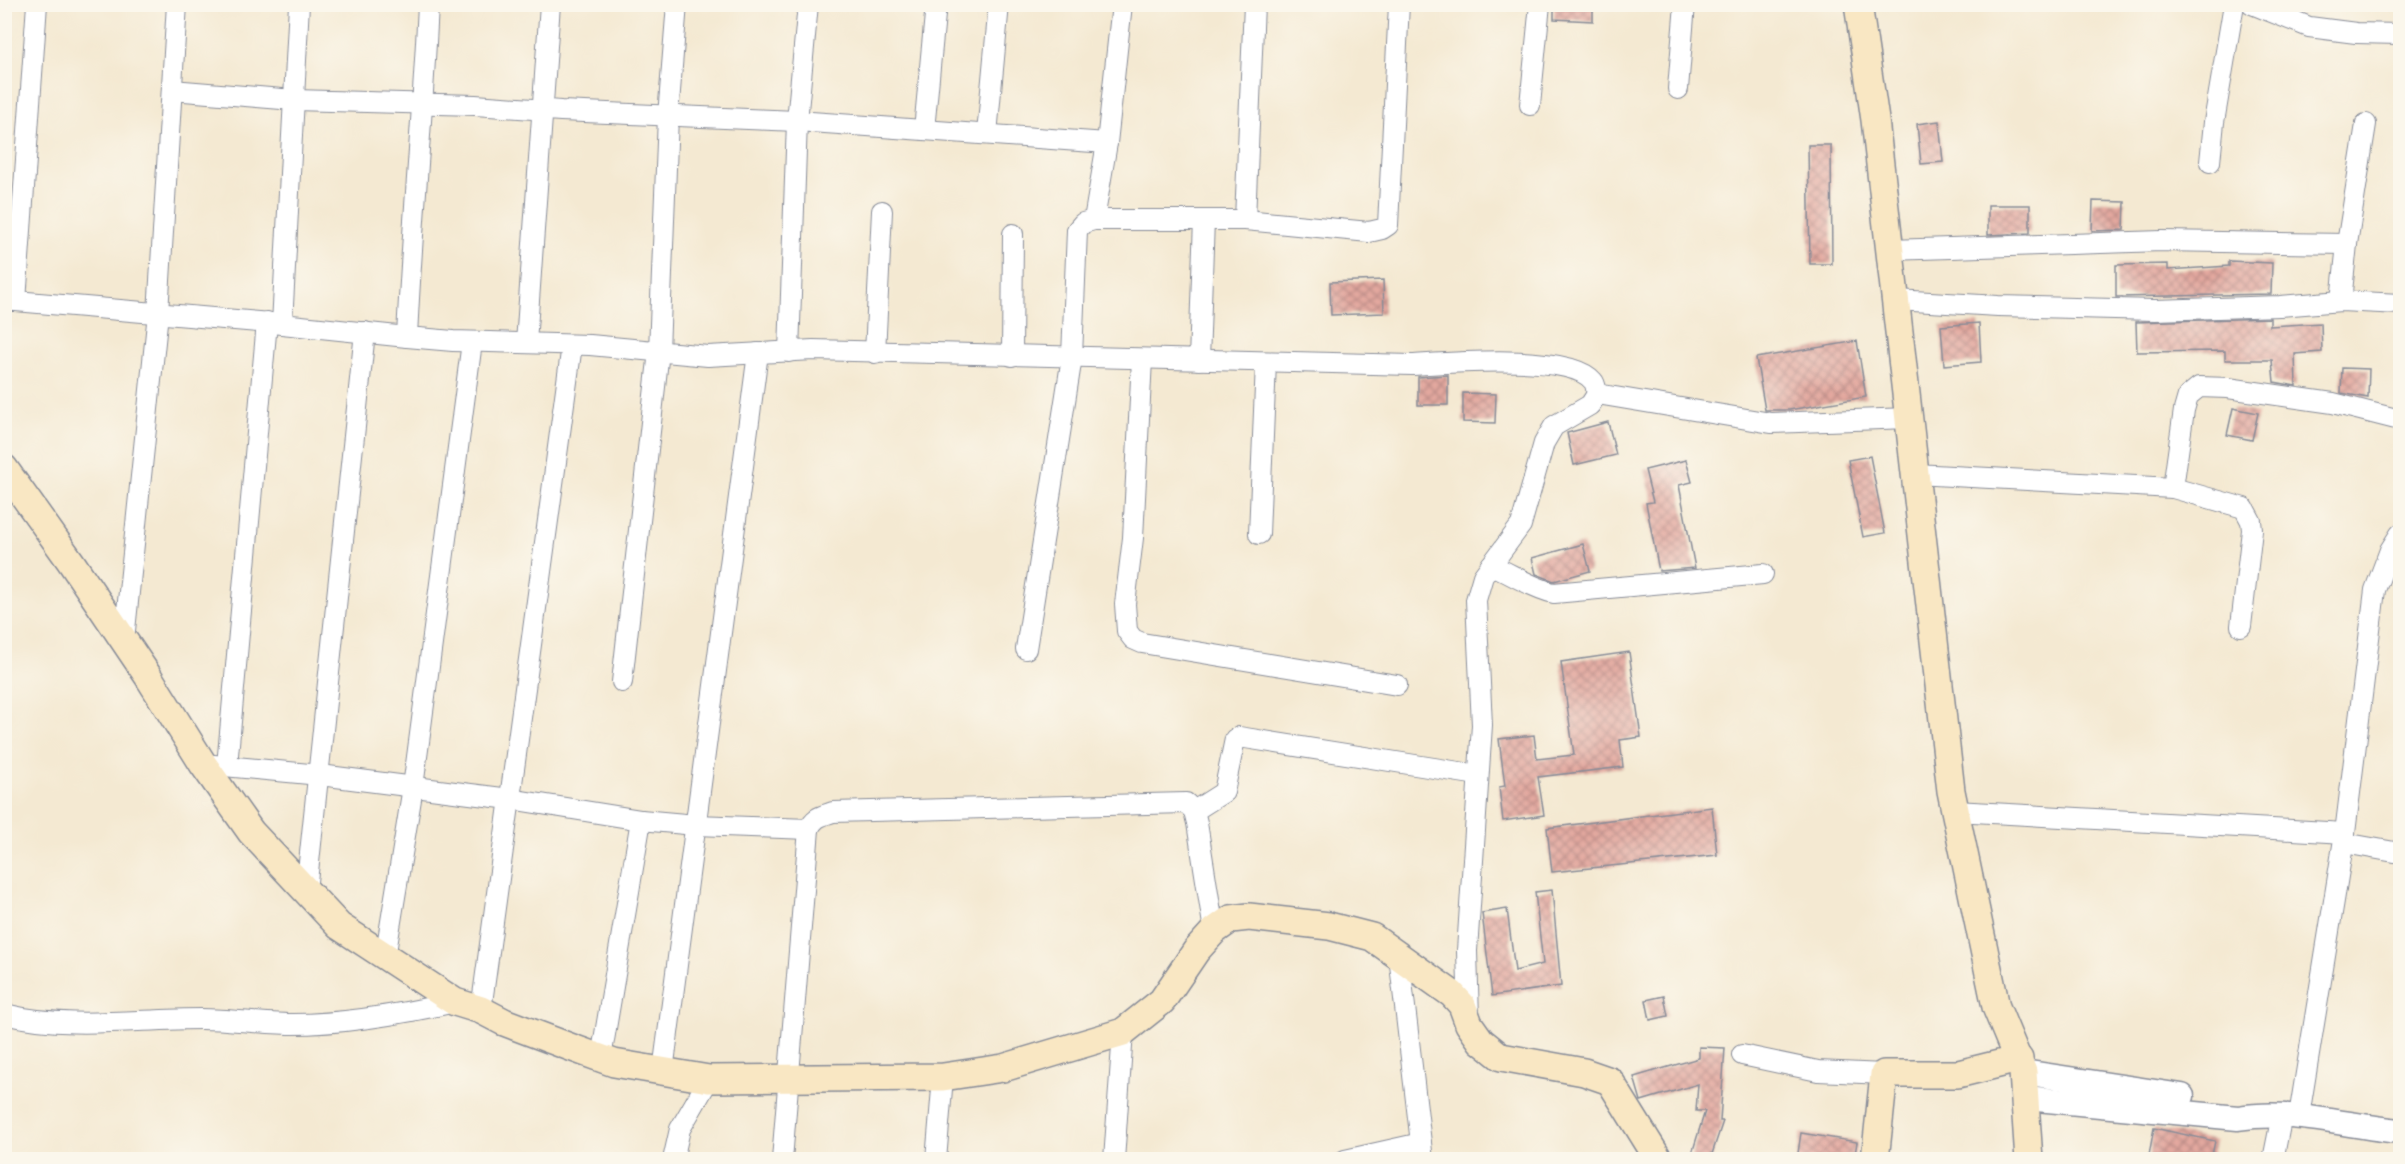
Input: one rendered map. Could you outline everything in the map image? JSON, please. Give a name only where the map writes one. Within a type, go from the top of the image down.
[{"type":"main road","points":[[1858,4],[1875,120],[1950,791],[1996,1007],[2022,1076],[2028,1160]]},
{"type":"main road","points":[[4,468],[215,765],[251,832],[339,926],[385,958],[468,1006],[504,1022],[614,1063],[709,1078],[943,1077],[1003,1068],[1123,1032],[1162,1001],[1196,951],[1214,931],[1231,919],[1249,916],[1329,926],[1372,937],[1452,994],[1462,1005],[1469,1024],[1481,1041],[1501,1057],[1584,1072],[1610,1081],[1659,1160]]},
{"type":"main road","points":[[1875,1160],[1884,1074],[2022,1076]]},
{"type":"street","points":[[37,4],[10,301],[275,323],[407,337],[471,342],[572,345],[708,356],[789,352],[876,353],[1412,365],[1497,361],[1550,364],[1585,375],[1594,382],[1597,394],[1590,405],[1554,426],[1544,443],[1521,525],[1483,576],[1476,600],[1482,725],[1467,951],[1469,1024]]},
{"type":"street","points":[[124,640],[158,313],[177,4]]},
{"type":"street","points":[[299,4],[294,100],[275,323],[215,765],[320,774],[510,799],[641,820],[696,825],[809,829]]},
{"type":"street","points":[[407,337],[424,104],[428,4]]},
{"type":"street","points":[[526,344],[550,4]]},
{"type":"street","points":[[622,682],[659,351],[668,116],[677,4]]},
{"type":"street","points":[[789,352],[797,121],[808,4]]},
{"type":"street","points":[[924,130],[936,4]]},
{"type":"street","points":[[987,134],[999,4]]},
{"type":"street","points":[[1094,220],[1107,142],[1122,4]]},
{"type":"street","points":[[1245,220],[1254,4]]},
{"type":"street","points":[[1026,648],[1072,357],[1077,230],[1083,223],[1094,220],[1245,220],[1369,232],[1382,230],[1388,225],[1399,4]]},
{"type":"street","points":[[1530,105],[1540,4]]},
{"type":"street","points":[[1678,89],[1684,4]]},
{"type":"street","points":[[2210,162],[2214,122],[2234,4]]},
{"type":"street","points":[[2262,6],[2309,27],[2356,33],[2400,34]]},
{"type":"street","points":[[172,90],[294,100],[475,105],[797,121],[1107,142]]},
{"type":"street","points":[[2341,301],[2347,244],[2366,124]]},
{"type":"street","points":[[876,353],[882,211]]},
{"type":"street","points":[[1199,360],[1204,220]]},
{"type":"street","points":[[1012,356],[1013,234]]},
{"type":"street","points":[[1890,250],[2162,242],[2347,244]]},
{"type":"street","points":[[1896,300],[1998,306],[2155,310],[2280,306],[2341,301],[2400,304]]},
{"type":"street","points":[[306,891],[365,332]]},
{"type":"street","points":[[385,958],[413,787],[471,342]]},
{"type":"street","points":[[4,1014],[45,1022],[93,1024],[201,1019],[292,1024],[393,1016],[468,1006],[510,799],[572,345]]},
{"type":"street","points":[[663,1071],[758,353]]},
{"type":"street","points":[[1142,359],[1133,538],[1125,603],[1127,631],[1133,639],[1142,644],[1397,685]]},
{"type":"street","points":[[1259,534],[1266,362]]},
{"type":"street","points":[[2174,483],[2184,410],[2188,396],[2199,387],[2228,387],[2333,403],[2400,420]]},
{"type":"street","points":[[1597,394],[1771,423],[1909,418]]},
{"type":"street","points":[[1915,474],[2174,483],[2238,505],[2248,513],[2252,530],[2241,626]]},
{"type":"street","points":[[2272,1160],[2344,838],[2374,590],[2390,550],[2400,535]]},
{"type":"street","points":[[1491,565],[1540,590],[1554,593],[1764,574]]},
{"type":"street","points":[[1194,811],[1224,792],[1232,747],[1235,739],[1239,737],[1478,775]]},
{"type":"street","points":[[782,1160],[809,829],[813,820],[833,812],[1186,803],[1194,811],[1214,931]]},
{"type":"street","points":[[1955,811],[2344,838],[2400,853]]},
{"type":"street","points":[[602,1058],[641,820]]},
{"type":"street","points":[[1345,1160],[1422,1151],[1399,956]]},
{"type":"street","points":[[1114,1160],[1123,1032]]},
{"type":"street","points":[[1742,1055],[1818,1071],[1884,1074]]},
{"type":"street","points":[[2022,1076],[2238,1118],[2281,1115],[2400,1131]]},
{"type":"street","points":[[936,1160],[943,1077]]},
{"type":"street","points":[[673,1160],[680,1129],[709,1078]]},
{"type":"building","points":[[1554,4],[1593,4],[1593,21],[1554,19]]},
{"type":"building","points":[[1939,121],[1943,162],[1921,164],[1917,124]]},
{"type":"building","points":[[1808,145],[1831,145],[1832,264],[1810,264]]},
{"type":"building","points":[[2093,201],[2125,202],[2124,230],[2092,231]]},
{"type":"building","points":[[1988,205],[2030,205],[2030,233],[1988,235]]},
{"type":"building","points":[[2229,261],[2272,263],[2271,294],[2116,297],[2116,265],[2168,264],[2168,270],[2229,266]]},
{"type":"building","points":[[1383,280],[1384,313],[1331,315],[1330,282]]},
{"type":"building","points":[[2270,318],[2270,326],[2321,323],[2322,352],[2295,354],[2296,386],[2274,382],[2272,360],[2225,360],[2225,351],[2137,352],[2136,322]]},
{"type":"building","points":[[1979,323],[1981,362],[1944,365],[1941,326]]},
{"type":"building","points":[[1857,341],[1866,397],[1789,410],[1765,410],[1756,358]]},
{"type":"building","points":[[2342,368],[2369,369],[2368,398],[2341,393]]},
{"type":"building","points":[[1448,375],[1448,405],[1418,405],[1418,377]]},
{"type":"building","points":[[1463,393],[1496,394],[1495,423],[1463,422]]},
{"type":"building","points":[[2233,408],[2258,413],[2252,440],[2227,435]]},
{"type":"building","points":[[1608,422],[1616,455],[1574,465],[1567,433]]},
{"type":"building","points":[[1870,456],[1885,533],[1863,537],[1848,460]]},
{"type":"building","points":[[1686,460],[1692,482],[1679,485],[1695,568],[1659,571],[1646,503],[1653,502],[1645,470]]},
{"type":"building","points":[[1583,544],[1590,571],[1554,581],[1536,574],[1532,558]]},
{"type":"building","points":[[1629,652],[1641,737],[1620,740],[1623,767],[1538,777],[1544,815],[1503,821],[1499,787],[1505,786],[1499,739],[1534,735],[1537,759],[1574,755],[1561,662]]},
{"type":"building","points":[[1712,807],[1717,855],[1552,872],[1547,828]]},
{"type":"building","points":[[1552,890],[1561,986],[1492,996],[1482,913],[1507,909],[1515,971],[1543,964],[1535,892]]},
{"type":"building","points":[[1664,996],[1668,1016],[1650,1020],[1646,1000]]},
{"type":"building","points":[[1699,1047],[1725,1048],[1720,1121],[1723,1121],[1710,1160],[1690,1160],[1705,1111],[1696,1111],[1698,1084],[1641,1101],[1634,1077],[1699,1058]]},
{"type":"building","points":[[2154,1128],[2215,1141],[2211,1160],[2148,1160]]},
{"type":"building","points":[[1801,1133],[1857,1142],[1854,1160],[1797,1160]]}]
